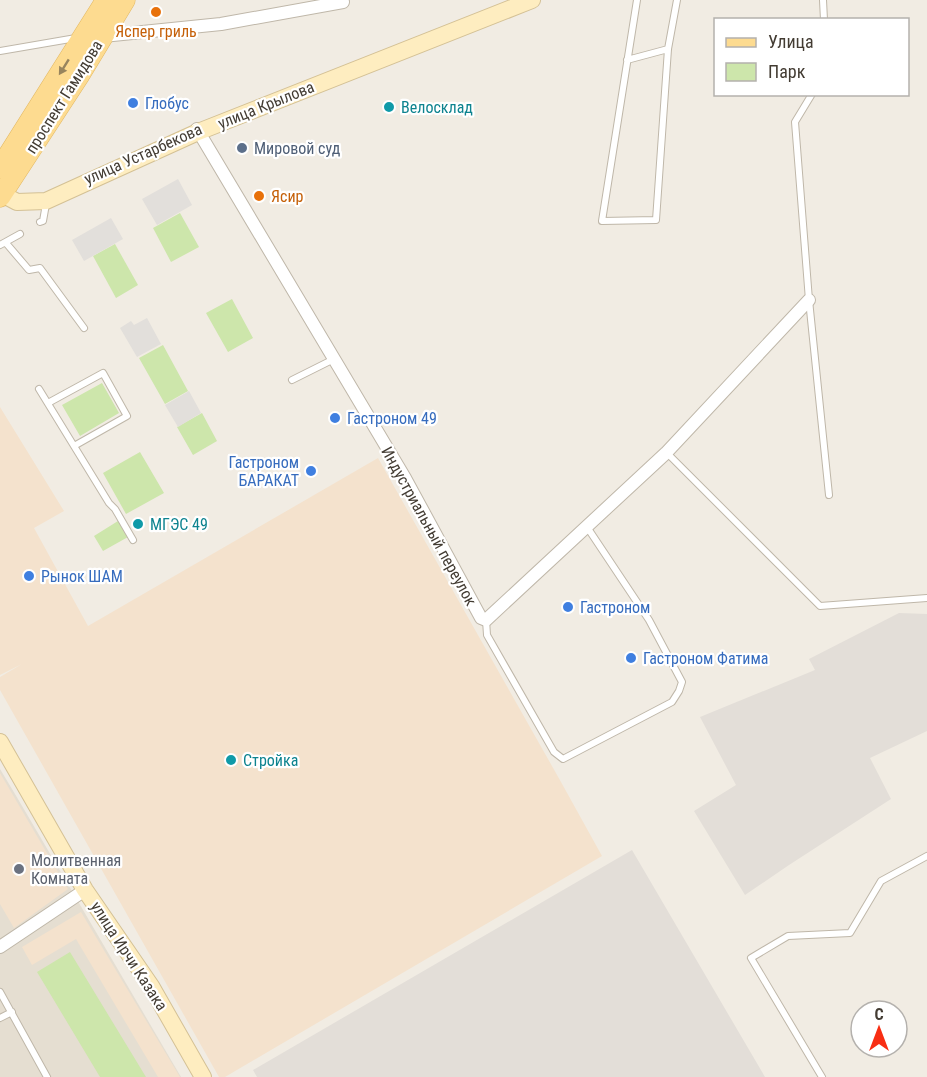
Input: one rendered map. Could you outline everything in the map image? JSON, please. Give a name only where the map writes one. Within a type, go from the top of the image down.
[{"type":"main road","name":"проспект Гамидова","points":[[0,168],[106,0]]},
{"type":"main road","name":"проспект Гамидова","points":[[1,193],[79,76],[125,0]]},
{"type":"main road","name":"улица Устарбекова","points":[[197,130],[520,0]]},
{"type":"main road","name":"улица Крылова","points":[[1,193],[17,202],[46,200],[197,130],[532,0]]},
{"type":"main road","name":"улица Ирчи Казака","points":[[0,741],[86,890],[151,986],[203,1077]]},
{"type":"street","points":[[103,36],[221,24],[343,2]]},
{"type":"street","name":"Индустриальный переулок","points":[[197,130],[405,478],[481,618],[486,620],[666,453],[809,300]]},
{"type":"street","points":[[0,947],[86,890]]},
{"type":"lane","points":[[637,0],[602,221],[656,220],[668,49],[677,0]]},
{"type":"lane","points":[[823,0],[824,18]]},
{"type":"lane","points":[[0,51],[83,37]]},
{"type":"lane","points":[[627,60],[668,49]]},
{"type":"lane","points":[[811,96],[795,122],[809,300],[829,495]]},
{"type":"lane","points":[[40,222],[43,220],[46,200]]},
{"type":"lane","points":[[20,234],[3,244],[29,270],[40,268],[84,328]]},
{"type":"lane","points":[[292,380],[334,359]]},
{"type":"lane","points":[[48,403],[103,373],[127,416],[74,446]]},
{"type":"lane","points":[[39,389],[133,540]]},
{"type":"lane","points":[[666,453],[820,606],[927,598]]},
{"type":"lane","points":[[486,620],[487,635],[554,752],[563,759],[672,702],[682,682],[649,620],[587,526]]},
{"type":"lane","points":[[822,1077],[751,958],[788,936],[850,933],[881,881],[927,856]]},
{"type":"lane","points":[[0,992],[47,1077]]},
{"type":"lane","points":[[0,1018],[12,1012]]},
{"type":"shaded area","points":[[178,179],[192,205],[157,225],[142,199]]},
{"type":"shaded area","points":[[111,218],[123,239],[84,261],[72,240]]},
{"type":"shaded area","points":[[147,318],[161,344],[137,357],[120,328],[131,321],[134,325]]},
{"type":"shaded area","points":[[189,391],[201,413],[178,427],[165,405]]},
{"type":"shaded area","points":[[0,407],[64,511],[34,528],[88,626],[378,458],[602,856],[225,1077],[219,1077],[0,690],[0,677],[22,664],[0,675]]},
{"type":"shaded area","points":[[899,613],[927,614],[927,731],[870,758],[891,799],[745,895],[694,811],[736,785],[700,717],[815,670],[809,659]]},
{"type":"shaded area","points":[[0,769],[15,794],[181,1077],[0,1077]]},
{"type":"shaded area","points":[[0,773],[68,889],[14,928],[0,904]]},
{"type":"shaded area","points":[[632,850],[765,1077],[257,1077],[253,1070]]},
{"type":"shaded area","points":[[81,912],[180,1077],[158,1077],[76,939],[32,965],[22,947]]},
{"type":"green space","points":[[180,213],[199,247],[171,262],[153,228]]},
{"type":"green space","points":[[115,244],[138,285],[116,298],[93,256]]},
{"type":"green space","points":[[232,299],[253,338],[228,352],[206,313]]},
{"type":"green space","points":[[163,345],[188,391],[165,404],[139,358]]},
{"type":"green space","points":[[102,383],[119,413],[80,436],[62,405]]},
{"type":"green space","points":[[202,413],[217,441],[193,455],[177,427]]},
{"type":"green space","points":[[140,452],[164,493],[126,514],[103,473]]},
{"type":"green space","points":[[118,521],[128,537],[103,551],[94,536]]},
{"type":"green space","points":[[70,952],[146,1077],[100,1077],[37,972]]},
{"type":"place","name":"Яспер гриль","points":[[156,12]]},
{"type":"place","name":"Глобус","points":[[133,103]]},
{"type":"place","name":"Велосклад","points":[[389,107]]},
{"type":"place","name":"Мировой суд","points":[[242,148]]},
{"type":"place","name":"Ясир","points":[[259,196]]},
{"type":"place","name":"Гастроном 49","points":[[335,418]]},
{"type":"place","name":"Гастроном БАРАКАТ","points":[[311,471]]},
{"type":"place","name":"МГЭС 49","points":[[138,524]]},
{"type":"place","name":"Рынок ШАМ","points":[[29,576]]},
{"type":"place","name":"Гастроном","points":[[568,607]]},
{"type":"place","name":"Гастроном Фатима","points":[[631,658]]},
{"type":"place","name":"Стройка","points":[[231,760]]},
{"type":"place","name":"Молитвенная Комната","points":[[19,869]]}]
